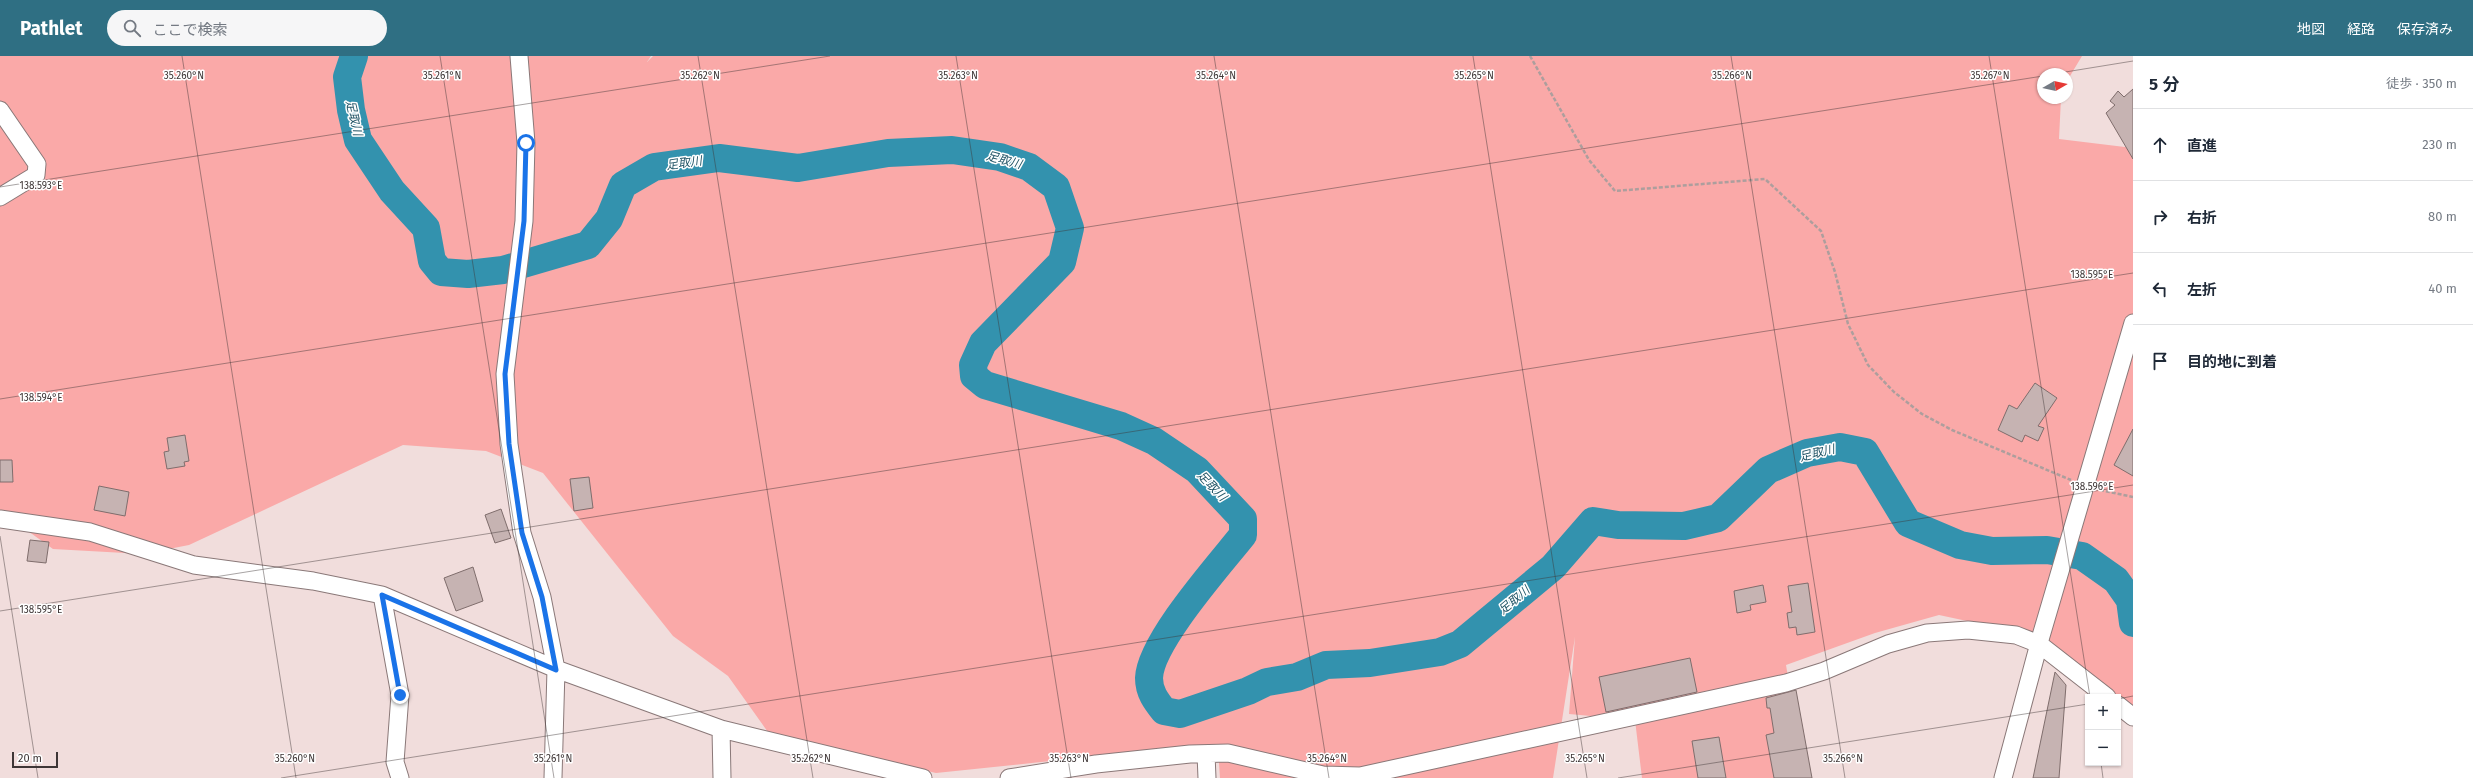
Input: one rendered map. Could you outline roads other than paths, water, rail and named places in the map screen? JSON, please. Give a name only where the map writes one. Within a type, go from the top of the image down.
[{"type":"street","points":[[519,56],[526,143],[524,221],[505,374],[509,444],[522,533],[542,597],[556,670],[553,778]]},
{"type":"street","points":[[0,110],[37,164],[36,175],[0,197]]},
{"type":"street","points":[[2003,778],[2040,640],[2072,536],[2133,323]]},
{"type":"street","points":[[0,519],[90,532],[194,565],[314,581],[382,595],[556,670],[721,729],[923,778]]},
{"type":"street","points":[[382,595],[400,695],[395,762],[400,778]]},
{"type":"street","points":[[1008,778],[1096,764],[1228,753],[1323,775],[1360,776],[1786,683],[1824,671],[1888,644],[1927,632],[1968,630],[2016,635],[2040,640],[2103,694]]},
{"type":"street","points":[[2121,707],[2133,717]]},
{"type":"street","points":[[721,729],[722,778]]},
{"type":"street","points":[[1206,754],[1208,778]]},
{"type":"waterway","name":"足取川","points":[[354,56],[347,77],[351,110],[358,140],[392,191],[426,228],[432,261],[441,272],[468,274],[503,270],[588,245],[609,219],[623,185],[654,167],[719,158],[798,168],[888,153],[952,150],[1000,157],[1029,167],[1056,187],[1070,228],[1062,262],[983,343],[973,365],[974,376],[985,385],[1121,426],[1154,441],[1197,470],[1243,519],[1243,535],[1203,583],[1173,625],[1152,663],[1149,678],[1150,688],[1164,711],[1180,714],[1248,691],[1267,682],[1297,677],[1326,665],[1370,663],[1440,652],[1460,644],[1553,567],[1593,521],[1618,525],[1684,526],[1718,518],[1768,470],[1807,453],[1840,447],[1865,452],[1908,523],[1960,545],[1992,551],[2047,550],[2082,556],[2116,580],[2130,600],[2133,623]]}]
